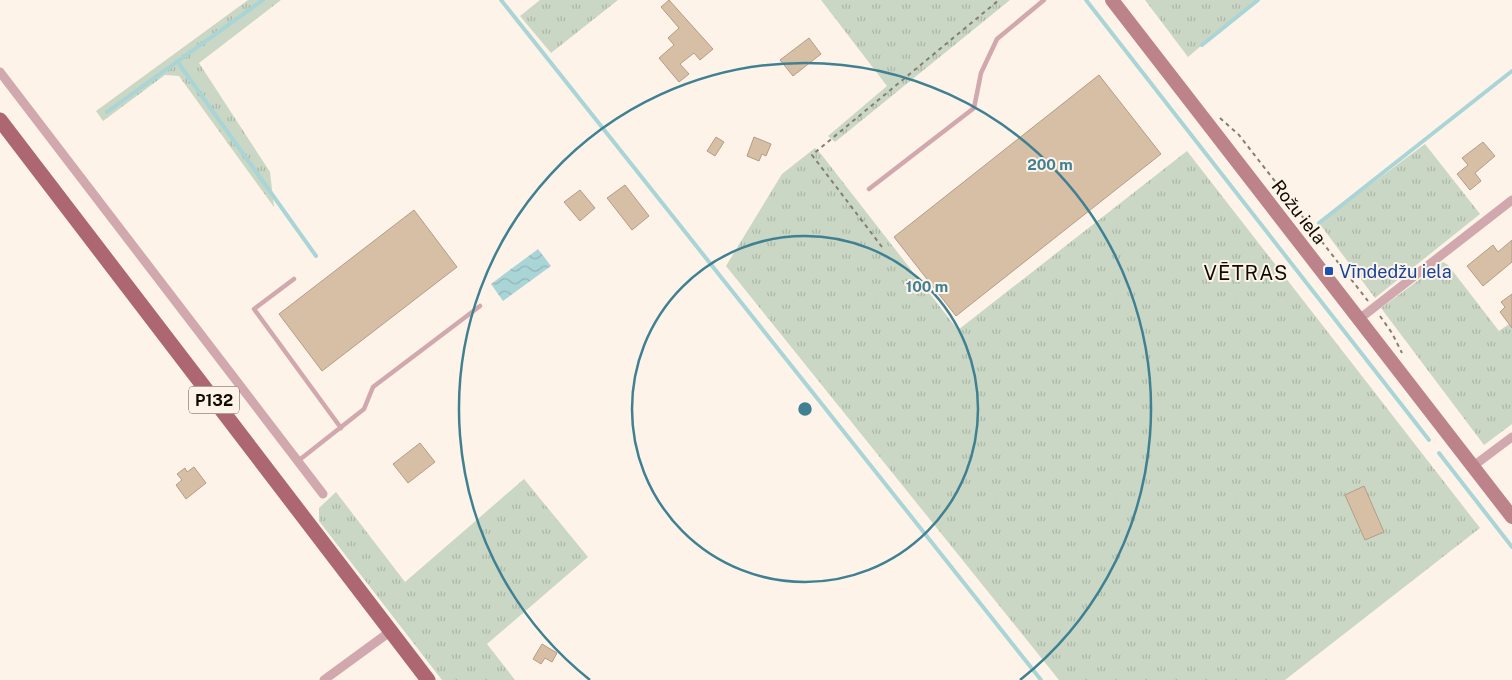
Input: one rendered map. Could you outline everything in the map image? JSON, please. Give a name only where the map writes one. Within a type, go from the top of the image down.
[{"type":"main road","name":"P132","points":[[0,120],[428,680]]},
{"type":"street","name":"Rožu iela","points":[[1112,0],[1512,517]]},
{"type":"street","points":[[0,72],[323,494]]},
{"type":"street","points":[[1358,320],[1512,200]]},
{"type":"street","points":[[1472,467],[1512,437]]},
{"type":"street","points":[[324,680],[391,631]]},
{"type":"lane","points":[[869,189],[974,108],[982,73],[997,39],[1044,0]]},
{"type":"lane","points":[[294,279],[254,309],[341,428]]},
{"type":"lane","points":[[298,461],[364,409],[373,387],[480,306]]},
{"type":"path","points":[[882,247],[812,155],[999,0]]},
{"type":"path","points":[[1284,202],[1288,198]]},
{"type":"green space","points":[[248,0],[281,0],[199,63],[270,172],[274,207],[179,76],[165,75],[103,121],[96,111]]},
{"type":"green space","points":[[540,0],[618,0],[551,53],[520,16]]},
{"type":"green space","points":[[821,0],[1010,0],[835,142],[828,136],[887,86]]},
{"type":"green space","points":[[1145,0],[1258,0],[1188,57]]},
{"type":"green space","points":[[1425,144],[1480,214],[1375,298],[1319,223]]},
{"type":"green space","points":[[815,148],[958,330],[1187,151],[1480,528],[1285,680],[1059,680],[726,266],[782,174]]},
{"type":"green space","points":[[1443,262],[1448,265],[1499,331],[1512,322],[1512,424],[1484,445],[1381,308]]},
{"type":"green space","points":[[524,479],[588,557],[487,644],[515,680],[442,680],[319,521],[319,508],[336,492],[405,582]]},
{"type":"water","points":[[538,249],[551,266],[503,301],[491,284]]},
{"type":"building","points":[[669,0],[713,49],[700,60],[694,53],[680,64],[689,74],[679,82],[659,58],[674,45],[668,38],[679,28],[661,7]]},
{"type":"building","points":[[809,38],[821,54],[793,76],[780,60]]},
{"type":"building","points":[[1099,75],[1161,154],[956,316],[894,237]]},
{"type":"building","points":[[716,137],[724,142],[715,156],[707,151]]},
{"type":"building","points":[[754,137],[771,144],[766,156],[762,154],[759,161],[747,156]]},
{"type":"building","points":[[1483,142],[1495,156],[1475,173],[1481,181],[1470,190],[1457,174],[1468,165],[1462,158]]},
{"type":"building","points":[[625,185],[649,216],[632,230],[607,198]]},
{"type":"building","points":[[580,190],[595,208],[580,221],[564,202]]},
{"type":"building","points":[[414,210],[457,267],[322,371],[279,314]]},
{"type":"building","points":[[1512,240],[1512,262],[1483,286],[1467,266],[1493,245],[1498,252]]},
{"type":"building","points":[[1512,294],[1512,328],[1500,312],[1505,307],[1501,302]]},
{"type":"building","points":[[420,443],[435,462],[408,483],[393,464]]},
{"type":"building","points":[[194,467],[206,483],[186,499],[176,485],[182,480],[177,474],[185,468],[187,472]]},
{"type":"building","points":[[1364,486],[1384,532],[1365,540],[1345,495]]},
{"type":"building","points":[[542,644],[557,653],[552,662],[545,658],[541,664],[533,659]]},
{"type":"waterway","points":[[107,112],[263,0]]},
{"type":"waterway","points":[[501,0],[1041,680]]},
{"type":"waterway","points":[[1086,0],[1429,440]]},
{"type":"waterway","points":[[1202,45],[1258,0]]},
{"type":"waterway","points":[[177,61],[316,256]]},
{"type":"waterway","points":[[1319,223],[1512,71]]},
{"type":"waterway","points":[[1439,453],[1512,547]]},
{"type":"place","name":"Vīndedžu iela","points":[[1329,271]]},
{"type":"district","name":"VĒTRAS","points":[[1246,273]]}]
